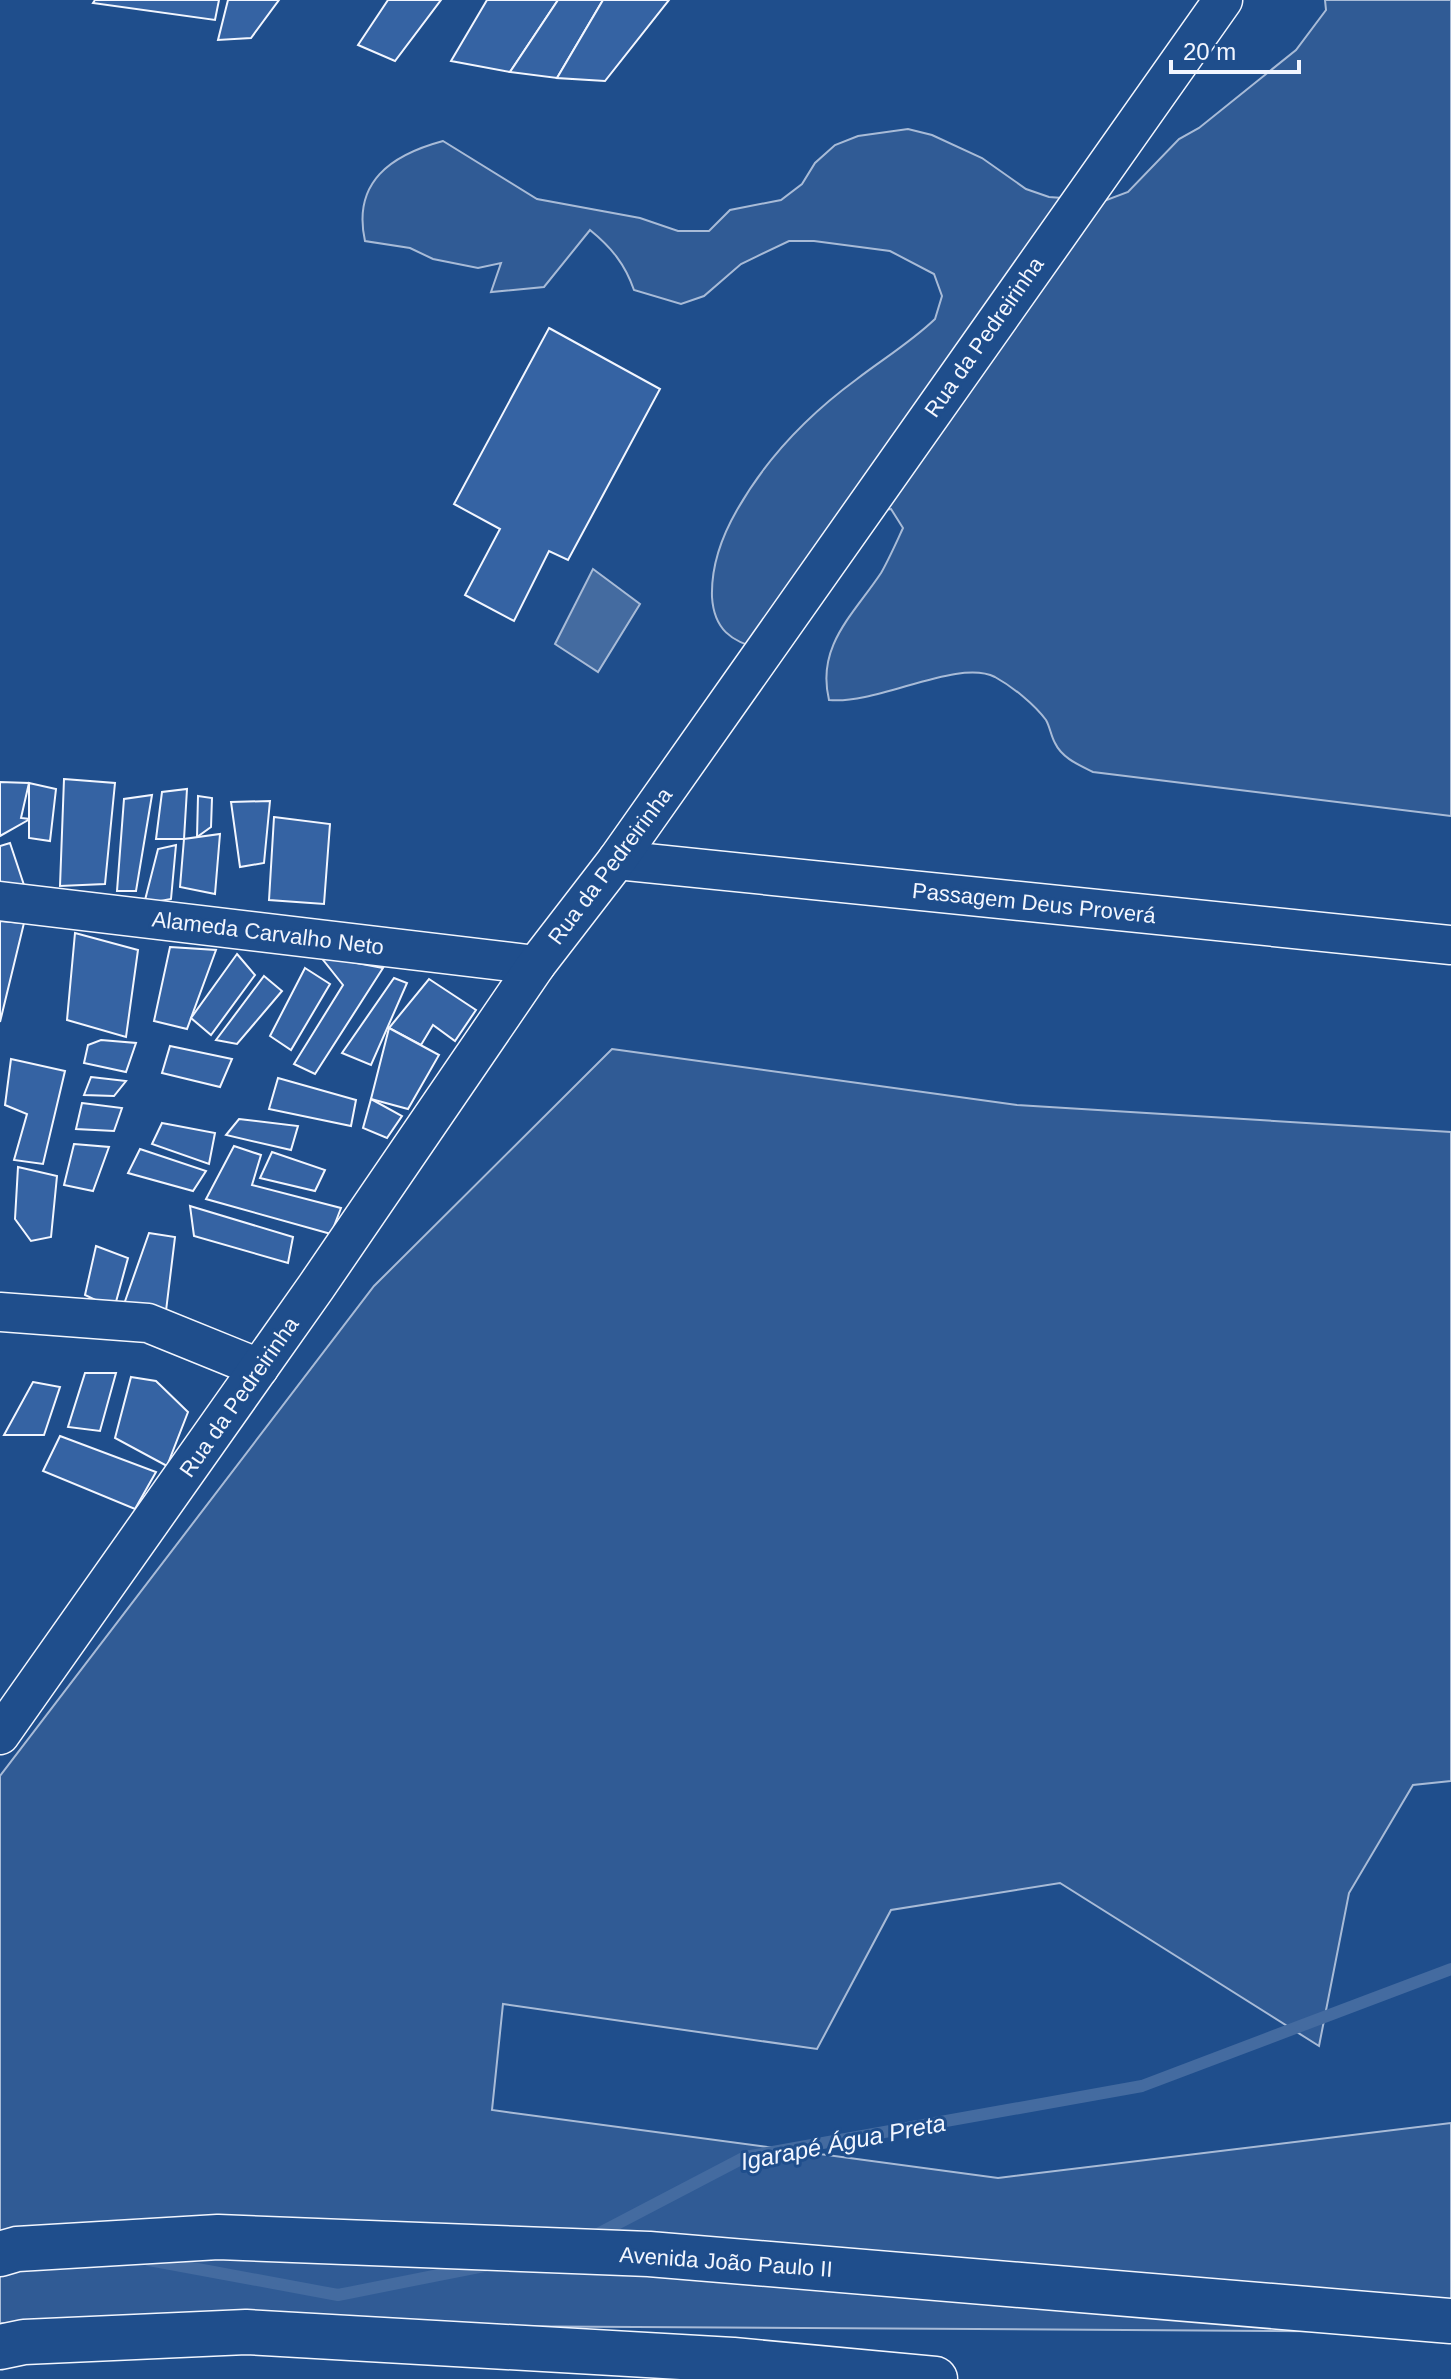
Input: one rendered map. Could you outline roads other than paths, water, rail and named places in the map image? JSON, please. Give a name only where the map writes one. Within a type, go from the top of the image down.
[{"type":"main road","name":"Avenida João Paulo II","points":[[0,2254],[17,2249],[218,2237],[649,2254],[1451,2321]]},
{"type":"main road","points":[[0,2347],[24,2342],[246,2332],[733,2360],[935,2379]]},
{"type":"street","name":"Rua da Pedreirinha","points":[[0,1735],[259,1368],[536,965],[617,860],[1223,0]]},
{"type":"street","name":"Passagem Deus Proverá","points":[[617,860],[1451,945]]},
{"type":"street","name":"Alameda Carvalho Neto","points":[[0,901],[536,965]]},
{"type":"street","points":[[0,1312],[148,1323],[259,1368]]},
{"type":"waterway","name":"Igarapé Água Preta","points":[[590,2238],[745,2157],[1142,2086],[1451,1969]]},
{"type":"waterway","name":"Igarapé Água Preta","points":[[149,2260],[338,2295],[484,2266]]}]
